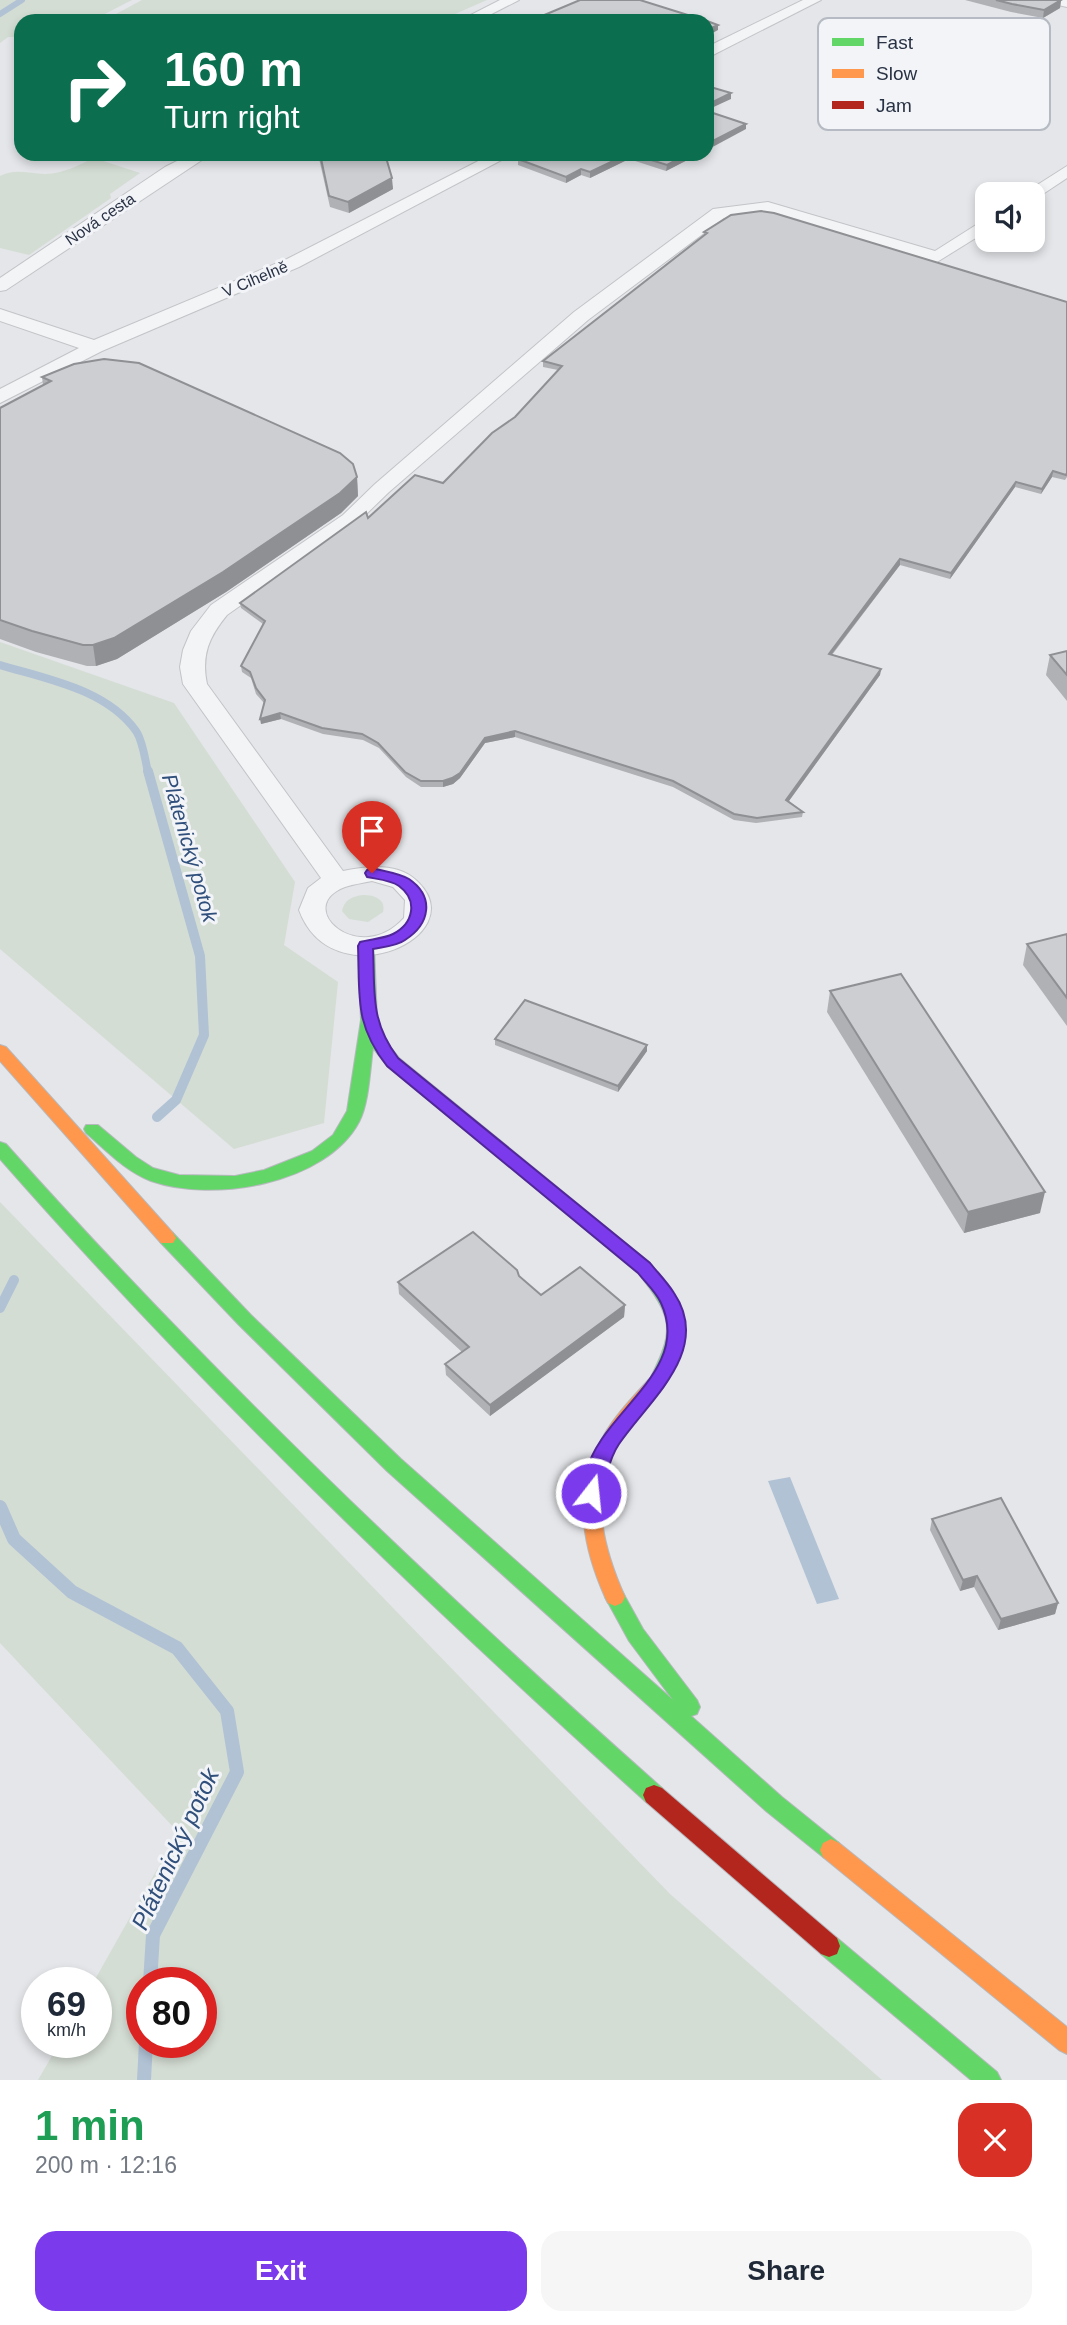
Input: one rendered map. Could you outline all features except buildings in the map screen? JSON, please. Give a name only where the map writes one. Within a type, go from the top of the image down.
[{"type":"highway","points":[[2,1054],[139,1167],[156,1176],[175,1182],[208,1184],[246,1180],[306,1163],[331,1149],[340,1140],[354,1116],[369,1020],[366,946]]},
{"type":"highway","points":[[369,1020],[379,1044],[393,1062],[644,1268],[668,1298],[674,1316],[674,1351],[659,1382],[612,1439],[597,1468],[591,1493],[591,1518],[596,1544],[618,1607],[669,1681],[774,1804]]},
{"type":"highway","points":[[2,1054],[118,1186],[245,1320],[394,1465],[774,1804],[1067,2042]]},
{"type":"highway","points":[[0,1148],[70,1230],[187,1356],[468,1630],[838,1955],[989,2080]]},
{"type":"highway","points":[[838,1955],[902,2028]]},
{"type":"street","points":[[481,14],[512,0]]},
{"type":"street","points":[[714,50],[814,0]]},
{"type":"street","points":[[1054,0],[1067,4]]},
{"type":"street","name":"Nová cesta","points":[[0,286],[190,161]]},
{"type":"street","name":"V Cihelně","points":[[0,397],[95,347],[293,263],[491,161]]},
{"type":"street","points":[[1045,185],[1067,171]]},
{"type":"street","points":[[336,880],[195,684],[192,667],[194,650],[202,631],[219,610],[350,519],[392,479],[581,316],[719,213],[768,207],[937,257],[975,231]]},
{"type":"street","points":[[0,315],[95,347]]},
{"type":"street","points":[[372,873],[390,876],[412,888],[418,897],[418,919],[410,929],[383,944],[348,945],[332,940],[320,932],[313,921],[311,910],[315,898],[323,888],[336,880],[372,873]]},
{"type":"shaded area","points":[[0,0],[132,0],[105,14],[14,14],[14,37],[8,37],[0,43]]},
{"type":"shaded area","points":[[142,0],[487,0],[455,14],[116,14]]},
{"type":"shaded area","points":[[87,161],[103,161],[140,173],[110,194],[111,198],[29,255],[0,248],[0,176],[17,172],[45,174],[70,169]]},
{"type":"shaded area","points":[[0,642],[174,703],[295,882],[284,945],[338,982],[324,1123],[234,1149],[0,949]]},
{"type":"shaded area","points":[[363,895],[381,901],[383,912],[368,922],[349,919],[342,911],[345,904],[352,898]]},
{"type":"shaded area","points":[[0,1202],[670,1894],[882,2080],[38,2080],[51,2058],[112,2058],[112,1967],[102,1967],[178,1832],[0,1643]]},
{"type":"water","points":[[790,1477],[839,1599],[817,1604],[768,1481]]},
{"type":"waterway","name":"Plátenický potok","points":[[0,14],[22,0]]},
{"type":"waterway","name":"Plátenický potok","points":[[0,665],[55,681],[92,695],[109,705],[136,731],[148,772]]},
{"type":"waterway","name":"Plátenický potok","points":[[148,771],[200,956],[204,1035],[176,1100],[157,1117]]},
{"type":"waterway","name":"Plátenický potok","points":[[0,1308],[14,1280]]},
{"type":"waterway","name":"Plátenický potok","points":[[0,1507],[14,1539],[72,1592],[177,1648],[227,1711],[237,1772],[153,1935],[151,1967]]},
{"type":"waterway","name":"Plátenický potok","points":[[144,2080],[145,2058]]},
{"type":"traffic: fast","points":[[92,1129],[138,1167],[156,1176],[179,1182],[235,1182],[293,1168],[318,1155],[339,1139],[355,1111],[369,1020],[366,946]]},
{"type":"traffic: fast","points":[[369,1020],[379,1044],[393,1062],[644,1268],[664,1295],[675,1322],[674,1350],[658,1381]]},
{"type":"traffic: fast","points":[[0,1148],[155,1319],[316,1482],[483,1641],[654,1795]]},
{"type":"traffic: fast","points":[[167,1238],[245,1320],[394,1465],[774,1804],[831,1850]]},
{"type":"traffic: fast","points":[[615,1597],[636,1635],[690,1707]]},
{"type":"traffic: fast","points":[[829,1946],[989,2080]]},
{"type":"traffic: slow","points":[[0,1051],[167,1238]]},
{"type":"traffic: slow","points":[[615,1597],[595,1539],[592,1519],[594,1479],[610,1441],[658,1381]]},
{"type":"traffic: slow","points":[[831,1850],[1067,2042]]},
{"type":"traffic: jam","points":[[654,1795],[829,1946]]},
{"type":"route","points":[[372,873],[390,876],[412,888],[420,907],[418,919],[398,938],[383,944],[366,946],[369,1020],[379,1044],[393,1062],[644,1268],[668,1298],[676,1334],[668,1367],[659,1382],[612,1439],[597,1468],[591,1493]]}]
